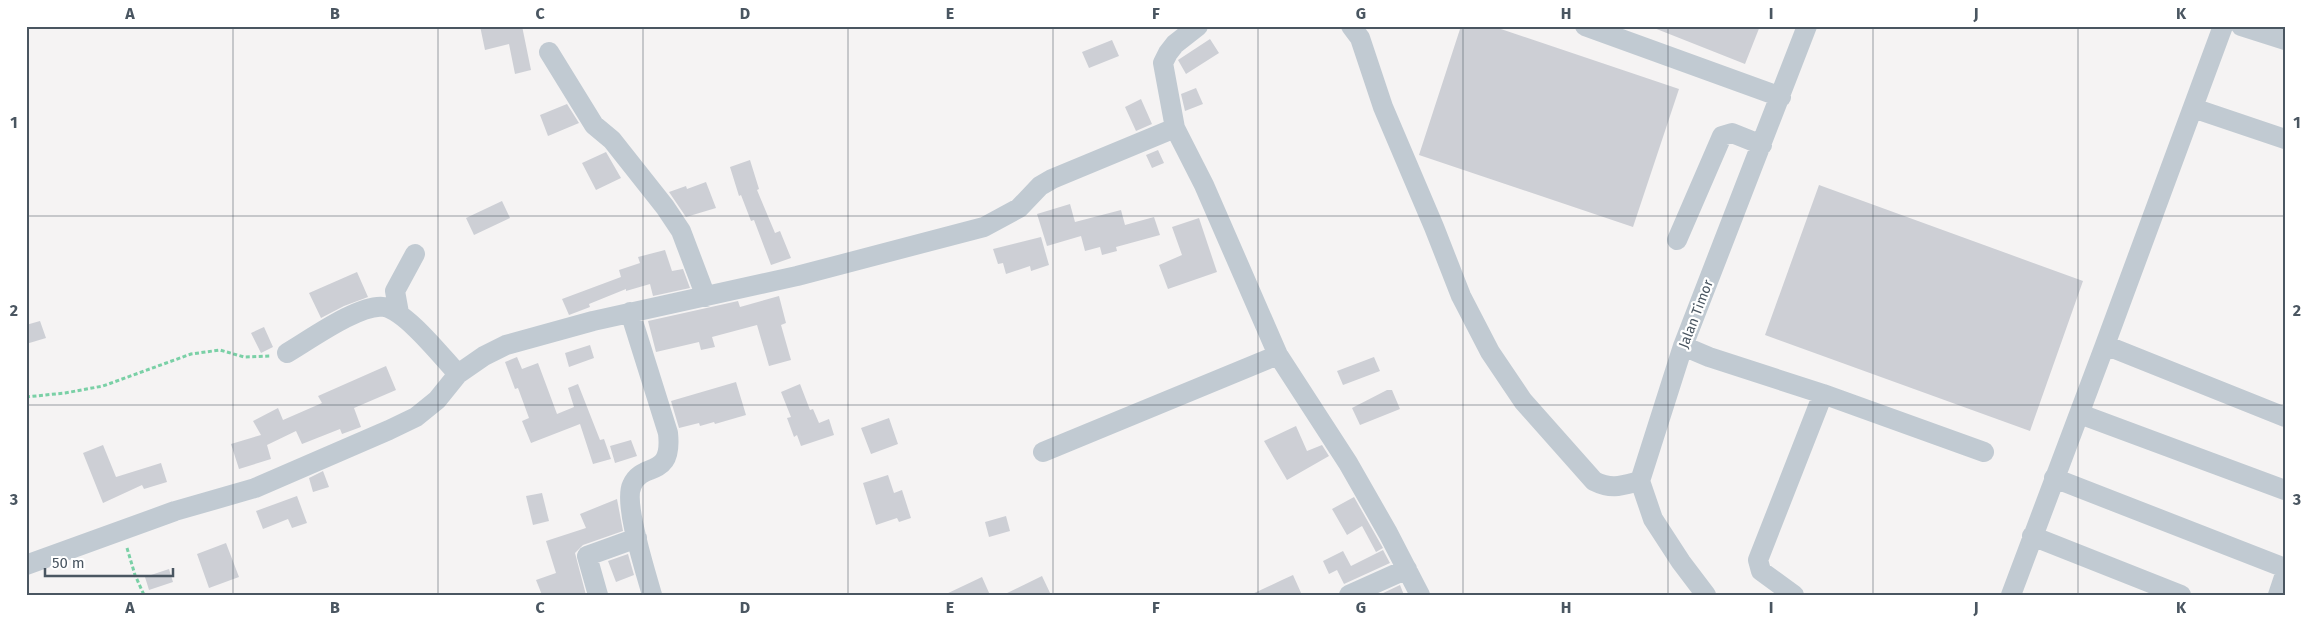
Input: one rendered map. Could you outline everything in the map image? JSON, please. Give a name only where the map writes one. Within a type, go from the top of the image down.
[{"type":"street","points":[[1198,26],[1176,44],[1168,53],[1163,64],[1175,128],[1204,185],[1278,355],[1348,463],[1408,569],[1420,595]]},
{"type":"street","points":[[1351,26],[1360,38],[1383,107],[1461,296],[1490,352],[1523,401],[1594,481],[1606,487],[1620,487],[1640,481],[1653,518],[1681,562],[1706,595]]},
{"type":"street","points":[[1586,26],[1780,97]]},
{"type":"street","name":"Jalan Timor","points":[[1640,481],[1683,346],[1807,26]]},
{"type":"street","points":[[2011,595],[2223,26]]},
{"type":"street","points":[[2241,26],[2285,40]]},
{"type":"street","points":[[549,52],[594,125],[612,140],[665,207],[681,231],[706,297]]},
{"type":"street","points":[[2192,108],[2285,139]]},
{"type":"street","points":[[26,565],[175,511],[255,488],[407,422],[436,400],[458,374],[484,356],[506,345],[630,312],[806,274],[984,228],[1019,208],[1040,186],[1052,179],[1175,128]]},
{"type":"street","points":[[1677,240],[1722,136],[1732,133],[1762,145]]},
{"type":"street","points":[[399,314],[395,291],[415,254]]},
{"type":"street","points":[[287,353],[357,312],[373,307],[385,307],[399,314],[458,374]]},
{"type":"street","points":[[630,312],[642,357],[668,433],[669,451],[667,457],[632,483],[630,499],[637,538],[652,595]]},
{"type":"street","points":[[2104,345],[2284,415]]},
{"type":"street","points":[[1683,346],[1709,357],[1823,394],[1984,452]]},
{"type":"street","points":[[1043,452],[1278,355]]},
{"type":"street","points":[[1794,595],[1761,571],[1758,560],[1823,394]]},
{"type":"street","points":[[2080,414],[2285,490]]},
{"type":"street","points":[[2054,478],[2285,568]]},
{"type":"street","points":[[2032,536],[2181,595]]},
{"type":"street","points":[[598,595],[587,556],[637,538]]},
{"type":"street","points":[[1349,595],[1408,569]]},
{"type":"street","points":[[2278,595],[2285,574]]},
{"type":"path","points":[[26,397],[65,393],[103,386],[191,354],[220,350],[244,357],[264,358],[287,353]]},
{"type":"path","points":[[122,530],[135,575],[144,595]]},
{"type":"building","points":[[480,26],[522,26],[531,70],[515,74],[509,44],[485,50]]},
{"type":"building","points":[[1461,26],[1492,26],[1679,89],[1633,227],[1419,155]]},
{"type":"building","points":[[1649,26],[1760,26],[1745,64]]},
{"type":"building","points":[[1210,39],[1219,53],[1186,74],[1178,60]]},
{"type":"building","points":[[1112,40],[1119,56],[1089,68],[1082,52]]},
{"type":"building","points":[[1196,88],[1203,104],[1185,111],[1181,94]]},
{"type":"building","points":[[1141,99],[1152,124],[1136,131],[1125,107]]},
{"type":"building","points":[[567,104],[579,123],[548,136],[540,115]]},
{"type":"building","points":[[1158,150],[1164,163],[1152,168],[1146,155]]},
{"type":"building","points":[[606,152],[621,178],[596,190],[582,163]]},
{"type":"building","points":[[750,160],[759,189],[757,190],[775,233],[780,231],[791,258],[771,265],[754,220],[751,221],[741,195],[739,196],[730,167]]},
{"type":"building","points":[[706,182],[716,208],[686,217],[669,192],[686,186],[687,189]]},
{"type":"building","points":[[1819,185],[2083,281],[2030,431],[1765,335]]},
{"type":"building","points":[[502,201],[510,218],[474,235],[466,218]]},
{"type":"building","points":[[1070,204],[1075,222],[1121,210],[1125,225],[1154,217],[1160,235],[1116,247],[1117,251],[1102,255],[1100,247],[1085,251],[1081,236],[1047,246],[1037,214]]},
{"type":"building","points":[[1199,218],[1217,272],[1168,289],[1159,265],[1182,255],[1172,227]]},
{"type":"building","points":[[1041,237],[1049,265],[1031,271],[1030,266],[1006,274],[1003,263],[998,264],[993,249]]},
{"type":"building","points":[[665,250],[672,271],[683,269],[690,288],[653,296],[650,284],[626,291],[626,289],[589,304],[590,307],[569,315],[562,299],[621,277],[619,270],[640,263],[638,257]]},
{"type":"building","points":[[357,272],[368,297],[344,306],[321,318],[309,293]]},
{"type":"building","points":[[779,296],[786,323],[781,325],[791,360],[769,366],[757,325],[712,337],[715,347],[701,350],[699,342],[656,352],[648,321],[738,301],[740,307]]},
{"type":"building","points":[[40,321],[46,338],[26,344],[26,325]]},
{"type":"building","points":[[264,327],[273,347],[261,353],[251,333]]},
{"type":"building","points":[[590,345],[594,358],[569,367],[565,353]]},
{"type":"building","points":[[517,357],[522,369],[538,363],[557,414],[574,407],[568,388],[578,384],[600,440],[604,439],[611,459],[593,464],[580,424],[531,443],[522,421],[529,418],[518,388],[515,389],[505,362]]},
{"type":"building","points":[[1374,357],[1380,371],[1343,385],[1337,371]]},
{"type":"building","points":[[386,366],[396,390],[354,408],[361,427],[342,434],[340,429],[302,444],[296,431],[267,445],[271,459],[239,469],[231,444],[261,435],[253,421],[278,408],[283,420],[322,403],[318,396]]},
{"type":"building","points":[[736,382],[746,415],[715,424],[714,422],[700,426],[699,423],[679,428],[671,401]]},
{"type":"building","points":[[800,384],[810,410],[813,409],[819,423],[829,419],[834,435],[801,446],[797,435],[794,437],[787,418],[791,417],[781,392]]},
{"type":"building","points":[[1387,390],[1392,390],[1400,409],[1360,425],[1352,408]]},
{"type":"building","points":[[889,418],[898,444],[871,454],[861,428]]},
{"type":"building","points":[[1296,426],[1307,451],[1322,445],[1329,456],[1287,480],[1264,441]]},
{"type":"building","points":[[631,440],[637,456],[615,463],[610,446]]},
{"type":"building","points":[[103,445],[116,477],[161,463],[167,482],[144,489],[142,485],[103,503],[83,453]]},
{"type":"building","points":[[323,471],[329,487],[313,492],[309,478]]},
{"type":"building","points":[[888,475],[894,493],[902,490],[911,518],[899,522],[897,518],[876,525],[863,483]]},
{"type":"building","points":[[542,493],[549,521],[533,525],[526,496]]},
{"type":"building","points":[[297,496],[307,523],[292,528],[288,519],[263,529],[256,511]]},
{"type":"building","points":[[1354,497],[1383,548],[1376,552],[1362,526],[1347,535],[1332,509]]},
{"type":"building","points":[[617,499],[623,531],[583,545],[575,553],[586,595],[542,595],[536,580],[556,573],[546,541],[586,528],[580,514]]},
{"type":"building","points":[[1006,516],[1010,531],[989,537],[985,522]]},
{"type":"building","points":[[226,543],[239,577],[209,588],[197,554]]},
{"type":"building","points":[[1383,550],[1390,563],[1344,584],[1337,570],[1329,574],[1323,561],[1343,551],[1351,566]]},
{"type":"building","points":[[628,554],[634,575],[616,582],[608,561]]},
{"type":"building","points":[[169,569],[173,582],[149,590],[145,577]]},
{"type":"building","points":[[1293,575],[1302,595],[1250,595],[1282,580]]},
{"type":"building","points":[[1042,576],[1051,595],[1003,595]]},
{"type":"building","points":[[982,577],[990,595],[944,595]]},
{"type":"building","points":[[1400,585],[1404,595],[1379,595]]}]
